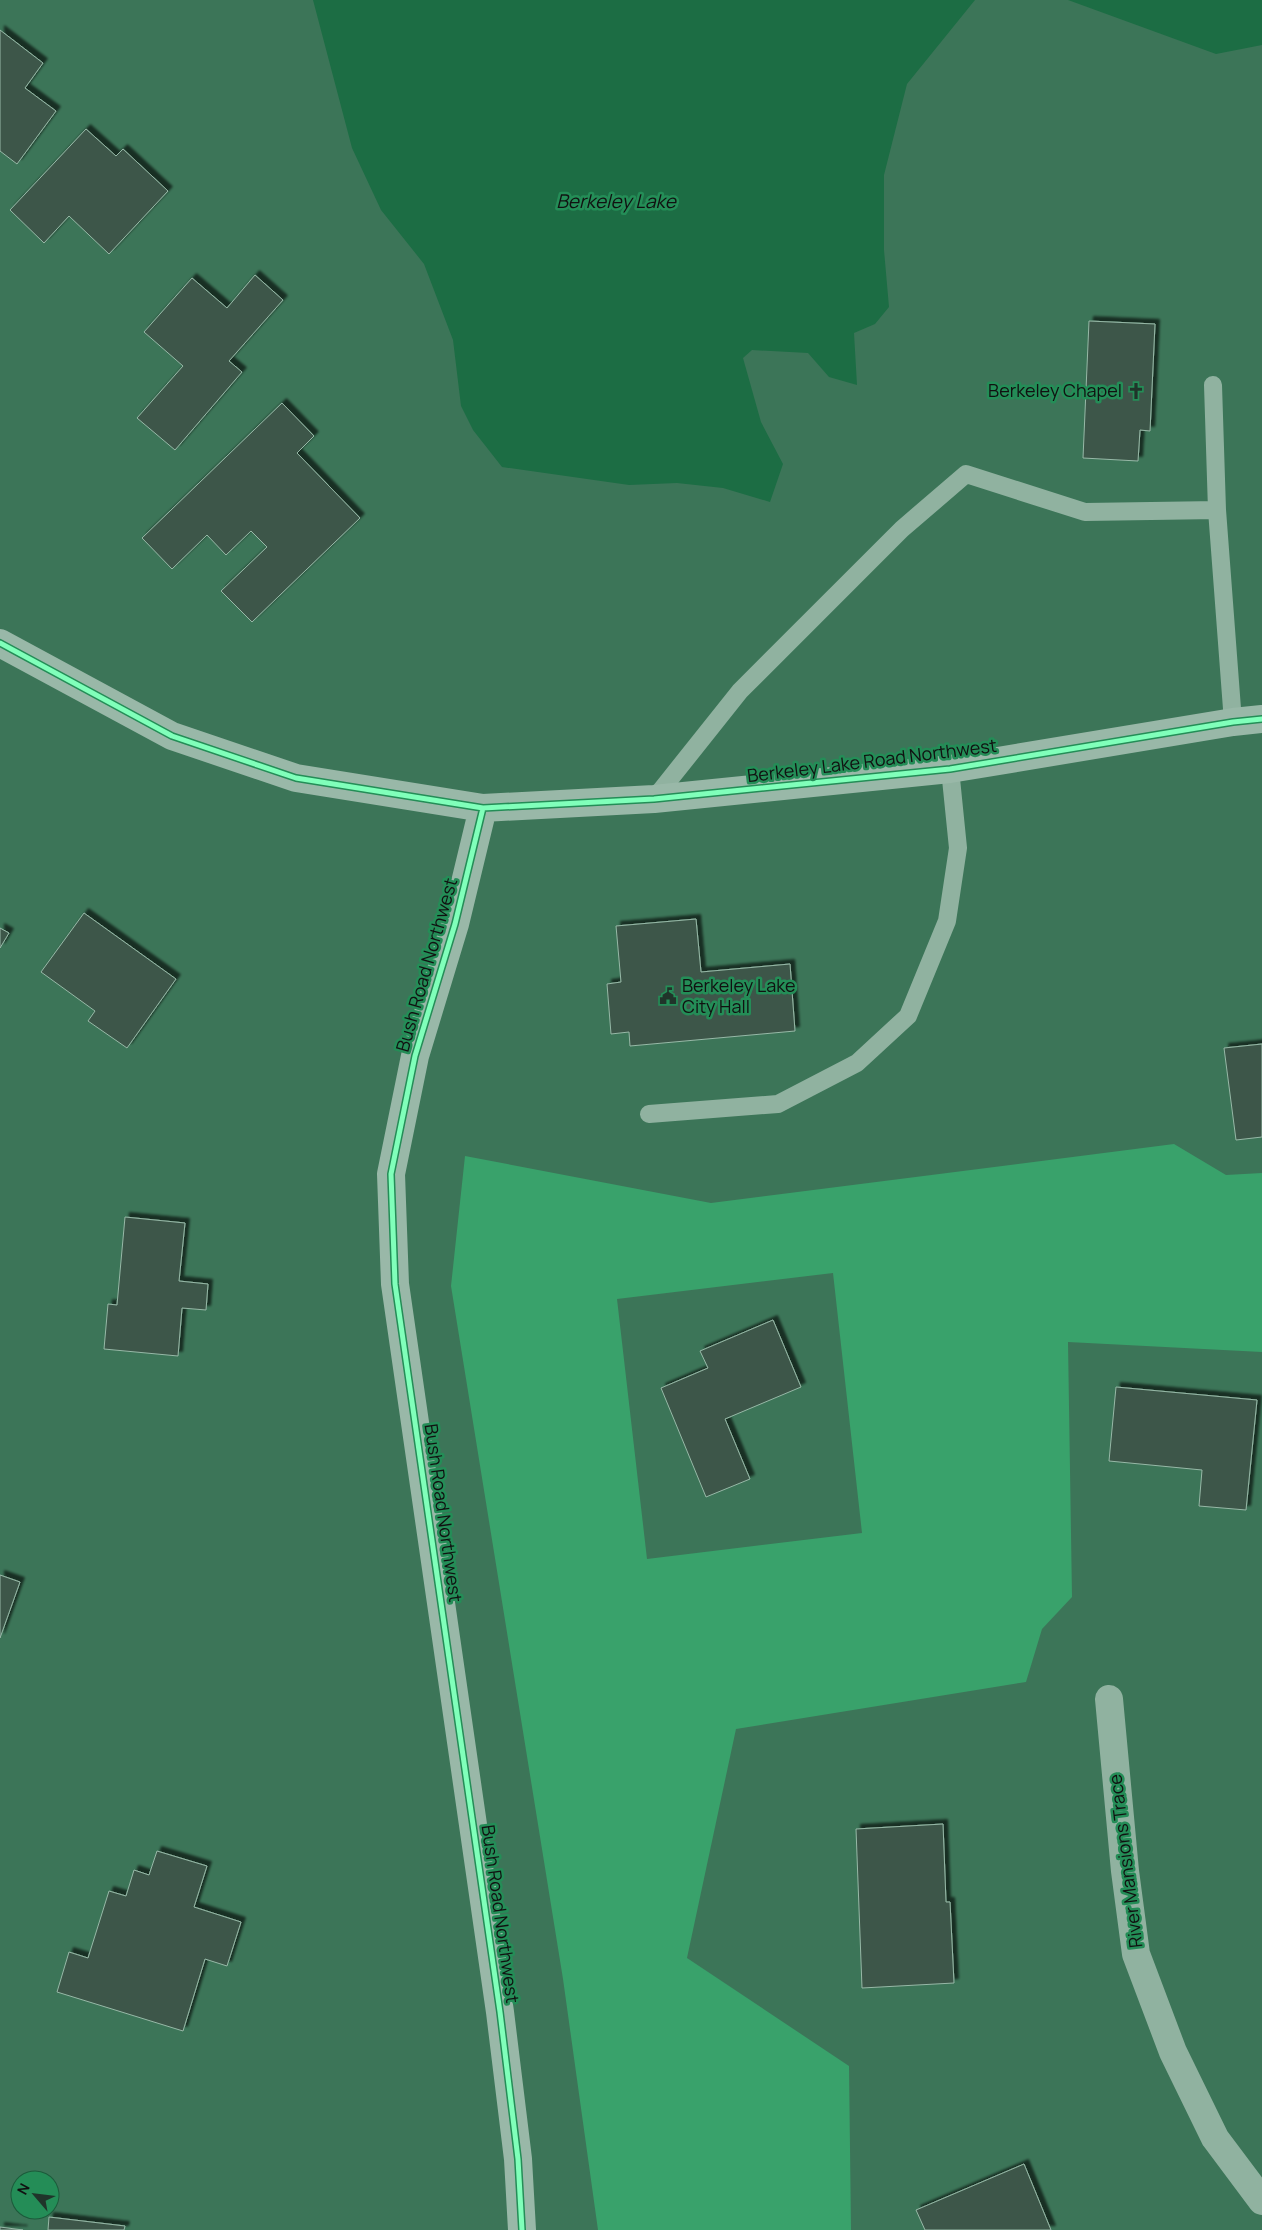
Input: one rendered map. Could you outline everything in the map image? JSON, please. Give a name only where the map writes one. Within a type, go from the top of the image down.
[{"type":"street","name":"Berkeley Lake Road Northwest","points":[[0,643],[172,736],[296,778],[483,808],[654,799],[950,769],[1233,722],[1262,719]]},
{"type":"street","name":"Bush Road Northwest","points":[[483,808],[455,924],[414,1056],[391,1174],[395,1284],[500,2012],[518,2159],[522,2230]]},
{"type":"street","name":"River Mansions Trace","points":[[1109,1699],[1124,1871],[1136,1954],[1173,2052],[1215,2138],[1262,2201]]},
{"type":"lane","points":[[1213,385],[1217,510],[1233,722]]},
{"type":"lane","points":[[654,799],[740,691],[902,529],[966,474],[1085,512],[1217,510]]},
{"type":"lane","points":[[649,1114],[778,1104],[857,1063],[908,1016],[947,921],[958,848],[950,769]]},
{"type":"shaded area","points":[[1174,1144],[1226,1175],[1262,1173],[1262,1352],[1068,1342],[1072,1597],[1042,1629],[1026,1682],[736,1729],[687,1958],[849,2066],[851,2230],[598,2230],[563,1979],[451,1286],[465,1156],[711,1203]],"holes":[[[833,1273],[862,1533],[647,1559],[617,1299]]]},
{"type":"water","name":"Berkeley Lake","points":[[313,0],[975,0],[907,84],[884,175],[884,250],[889,307],[875,324],[854,333],[857,385],[829,377],[808,353],[752,350],[743,358],[761,422],[783,464],[770,502],[723,488],[677,483],[629,485],[502,467],[473,430],[461,406],[453,340],[424,264],[381,210],[352,148]]},
{"type":"water","points":[[1068,0],[1262,0],[1262,45],[1216,54]]},
{"type":"building","points":[[0,30],[43,63],[25,88],[56,111],[17,164],[0,151]]},
{"type":"building","points":[[86,129],[116,156],[123,149],[168,191],[109,254],[69,216],[44,243],[10,210]]},
{"type":"building","points":[[255,275],[283,300],[229,361],[242,372],[175,450],[137,418],[183,366],[144,332],[192,278],[227,308]]},
{"type":"building","points":[[1089,321],[1155,324],[1150,431],[1140,430],[1138,461],[1083,458]]},
{"type":"building","points":[[282,403],[314,436],[297,453],[360,518],[252,622],[221,591],[267,547],[251,531],[226,555],[207,535],[172,569],[142,538]]},
{"type":"building","points":[[84,913],[176,979],[127,1048],[88,1021],[95,1011],[41,972]]},
{"type":"building","points":[[696,919],[701,972],[790,964],[795,1031],[630,1046],[629,1032],[611,1034],[607,984],[621,982],[616,926]]},
{"type":"building","points":[[0,928],[9,933],[0,948]]},
{"type":"building","points":[[1262,1044],[1262,1137],[1236,1140],[1224,1048]]},
{"type":"building","points":[[125,1217],[185,1223],[179,1281],[208,1284],[206,1310],[182,1308],[178,1356],[104,1349],[108,1304],[117,1305]]},
{"type":"building","points":[[773,1320],[801,1387],[725,1419],[750,1479],[706,1497],[661,1388],[708,1368],[700,1351]]},
{"type":"building","points":[[1116,1387],[1257,1400],[1246,1510],[1199,1506],[1202,1470],[1109,1461]]},
{"type":"building","points":[[0,1575],[20,1582],[0,1638]]},
{"type":"building","points":[[943,1824],[946,1902],[950,1902],[954,1983],[862,1988],[856,1829]]},
{"type":"building","points":[[157,1851],[207,1866],[194,1907],[241,1922],[227,1966],[205,1959],[183,2031],[57,1992],[69,1952],[88,1958],[109,1891],[126,1896],[134,1870],[149,1875]]},
{"type":"building","points":[[1024,2164],[1051,2230],[925,2230],[916,2210]]},
{"type":"building","points":[[60,2218],[125,2226],[124,2230],[48,2230],[49,2220],[60,2220]]},
{"type":"building","points":[[0,2227],[23,2230],[0,2230]]},
{"type":"cycle path","points":[[0,643],[172,736],[296,778],[483,808],[654,799],[950,769],[1233,722],[1262,719]]},
{"type":"cycle path","points":[[483,808],[455,924],[415,1056],[391,1174],[395,1284],[500,2012],[518,2159],[522,2230]]},
{"type":"place","name":"Berkeley Chapel","points":[[1136,391]]},
{"type":"place","name":"Berkeley Lake City Hall","points":[[668,996]]}]
